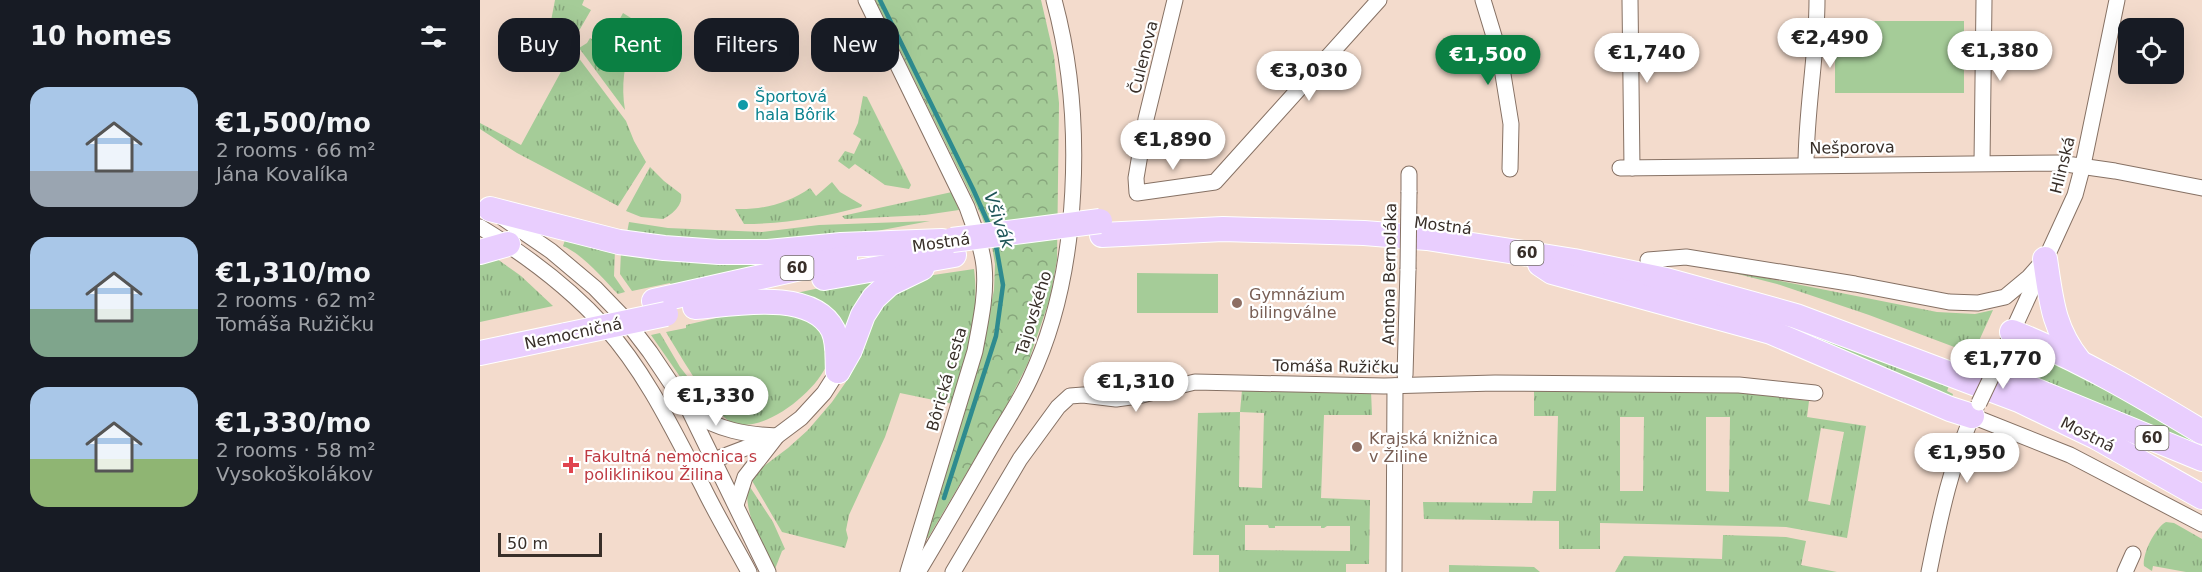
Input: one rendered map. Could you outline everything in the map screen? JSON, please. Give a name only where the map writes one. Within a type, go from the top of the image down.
[{"type":"main road","points":[[483,213],[620,242],[664,248],[719,252],[768,252],[841,245],[949,248]]},
{"type":"main road","name":"Mostná","points":[[660,307],[830,261],[1222,214],[1364,217],[1483,230],[1578,245],[1752,286],[1850,319],[2026,387],[2202,459]]},
{"type":"main road","name":"Mostná","points":[[1101,228],[1302,230],[1427,238],[1620,269],[1666,280],[1816,323],[2019,400],[2190,486],[2202,497]]},
{"type":"main road","points":[[480,252],[508,244]]},
{"type":"main road","points":[[838,371],[850,350],[863,315],[874,298],[889,284],[949,248]]},
{"type":"main road","name":"Mostná","points":[[660,307],[695,307],[949,248]]},
{"type":"main road","points":[[1523,253],[1552,272],[1771,332],[1950,409],[1975,410]]},
{"type":"main road","points":[[2045,259],[2055,319],[2066,345],[2081,363]]},
{"type":"main road","points":[[695,307],[773,302],[796,304],[814,310],[832,329],[837,344],[838,371]]},
{"type":"main road","name":"Nemocničná","points":[[480,353],[561,328],[660,307]]},
{"type":"main road","name":"Nemocničná","points":[[480,337],[561,328]]},
{"type":"main road","points":[[2012,332],[2081,363],[2202,432]]},
{"type":"street","name":"Bôrická cesta","points":[[866,0],[967,207],[979,239],[985,267],[981,320],[975,351],[909,572]]},
{"type":"street","name":"Tajovského","points":[[918,572],[1030,380],[1059,299],[1070,229],[1073,162],[1071,102],[1066,55],[1054,0]]},
{"type":"street","name":"Čulenova","points":[[1174,0],[1146,119],[1136,178],[1137,193],[1215,182],[1379,0]]},
{"type":"street","points":[[1483,0],[1500,56],[1510,124],[1510,169]]},
{"type":"street","name":"Nešporova","points":[[1630,0],[1626,168],[2055,163],[2083,165],[2202,188]]},
{"type":"street","points":[[1806,165],[1806,136],[1817,37],[1817,0]]},
{"type":"street","points":[[1982,163],[1984,0]]},
{"type":"street","name":"Hlinská","points":[[1929,572],[1963,436],[2075,195],[2117,0]]},
{"type":"street","name":"Antona Bernoláka","points":[[1394,572],[1400,380],[1408,269],[1408,174]]},
{"type":"street","points":[[483,213],[508,244],[545,271],[605,328],[635,366],[654,396],[749,572]]},
{"type":"street","points":[[483,213],[551,251],[595,288],[624,318],[689,410],[768,572]]},
{"type":"street","points":[[508,244],[525,244],[551,251]]},
{"type":"street","points":[[1648,260],[1686,257],[1950,302],[1978,303],[2005,297],[2029,277],[2045,259]]},
{"type":"street","points":[[736,505],[744,477],[777,436],[801,418],[824,393],[838,371]]},
{"type":"street","name":"Tomáša Ružičku","points":[[953,572],[1020,459],[1058,406],[1070,396],[1127,398],[1194,382],[1400,380],[1739,385],[1815,393]]},
{"type":"street","points":[[689,410],[706,422],[749,435],[777,436]]},
{"type":"street","points":[[1975,410],[2070,455],[2202,524]]},
{"type":"street","points":[[693,468],[714,458],[777,436]]},
{"type":"street","points":[[2125,572],[2133,554]]},
{"type":"green space","points":[[555,0],[584,0],[582,5],[591,10],[580,29],[580,18],[552,18]]},
{"type":"green space","points":[[875,0],[1041,0],[1054,56],[1059,103],[1057,260],[1050,298],[1028,363],[1008,403],[928,538],[925,538],[981,353],[994,290],[995,264],[991,241],[981,215],[899,49],[899,18],[884,18]]},
{"type":"green space","points":[[623,13],[631,18],[620,18]]},
{"type":"green space","points":[[1835,21],[1964,21],[1964,93],[1835,93]]},
{"type":"green space","points":[[590,38],[592,39],[592,66],[580,49]]},
{"type":"green space","points":[[580,60],[626,121],[646,162],[618,206],[517,153],[480,129],[480,123],[521,145],[561,72],[580,72]]},
{"type":"green space","points":[[597,72],[625,72],[625,110]]},
{"type":"green space","points":[[863,96],[867,97],[911,185],[909,189],[885,185],[855,164],[849,169],[838,161],[845,151],[854,154],[861,139],[853,134],[858,123]]},
{"type":"green space","points":[[650,167],[681,194],[676,209],[663,219],[641,217],[626,211]]},
{"type":"green space","points":[[832,182],[840,192],[862,205],[861,207],[803,219],[744,224],[735,209],[774,205],[802,194],[810,188],[816,196]]},
{"type":"green space","points":[[952,192],[959,210],[925,215],[845,219],[842,216]]},
{"type":"green space","points":[[930,221],[850,236],[793,243],[626,238],[629,222],[668,228],[762,232],[819,225]]},
{"type":"green space","points":[[565,240],[615,250],[614,276],[625,292],[618,294],[585,261],[563,246]]},
{"type":"green space","points":[[621,251],[774,264],[632,291],[620,274]]},
{"type":"green space","points":[[493,256],[521,276],[553,306],[480,322],[480,261]]},
{"type":"green space","points":[[974,269],[975,304],[971,338],[953,404],[900,393],[885,437],[849,515],[845,548],[782,532],[751,479],[756,472],[808,430],[832,402],[856,364],[879,302],[920,277]]},
{"type":"green space","points":[[1730,271],[1937,312],[1975,314],[1993,310],[1973,354],[1869,315]]},
{"type":"green space","points":[[889,273],[847,340],[787,295]]},
{"type":"green space","points":[[1137,273],[1218,274],[1218,313],[1137,313]]},
{"type":"green space","points":[[759,308],[797,312],[825,332],[828,360],[812,387],[786,409],[757,423],[743,425],[731,422],[715,407],[666,332]]},
{"type":"green space","points":[[1770,320],[1834,340],[1950,383],[1947,391],[1953,394],[1952,397],[1947,399]]},
{"type":"green space","points":[[660,333],[680,367],[721,419],[699,404],[651,335]]},
{"type":"green space","points":[[2033,345],[2202,441],[2202,448],[2033,382],[2037,372],[2023,366]]},
{"type":"green space","points":[[1534,389],[1731,391],[1809,401],[1807,417],[1866,426],[1847,538],[1786,527],[1600,523],[1600,549],[1559,549],[1559,521],[1424,519],[1423,502],[1532,503],[1533,491],[1556,491],[1558,416],[1534,416]],"holes":[[[1620,417],[1644,417],[1643,491],[1620,491]],[[1706,417],[1730,417],[1729,492],[1706,491]],[[1821,428],[1844,432],[1830,505],[1808,501]]]},
{"type":"green space","points":[[1242,390],[1371,391],[1372,415],[1324,415],[1321,498],[1370,500],[1369,564],[1346,564],[1346,572],[1219,572],[1219,555],[1193,555],[1198,413],[1240,412]],"holes":[[[1240,412],[1264,413],[1262,488],[1239,487]],[[1245,525],[1268,525],[1269,528],[1275,528],[1275,526],[1321,526],[1321,528],[1350,526],[1350,551],[1245,550]]]},
{"type":"green space","points":[[748,484],[773,522],[785,549],[775,569],[772,567],[750,516]]},
{"type":"green space","points":[[2166,522],[2174,523],[2202,539],[2202,572],[2186,572],[2153,566],[2152,571],[2144,566],[2150,542]]},
{"type":"green space","points":[[1723,535],[1786,537],[1806,541],[1801,565],[1837,572],[1615,572],[1624,556],[1722,559]]},
{"type":"green space","points":[[1449,565],[1534,567],[1540,572],[1449,572]]},
{"type":"waterway","name":"Všivák","points":[[880,0],[990,227]]},
{"type":"waterway","name":"Všivák","points":[[944,498],[996,336],[1003,285],[995,240]]},
{"type":"place","name":"Športová hala Bôrik","points":[[743,105]]},
{"type":"place","name":"Gymnázium bilingválne","points":[[1237,303]]},
{"type":"place","name":"Krajská knižnica v Žiline","points":[[1357,447]]},
{"type":"place","name":"Fakultná nemocnica s poliklinikou Žilina","points":[[571,465]]}]
